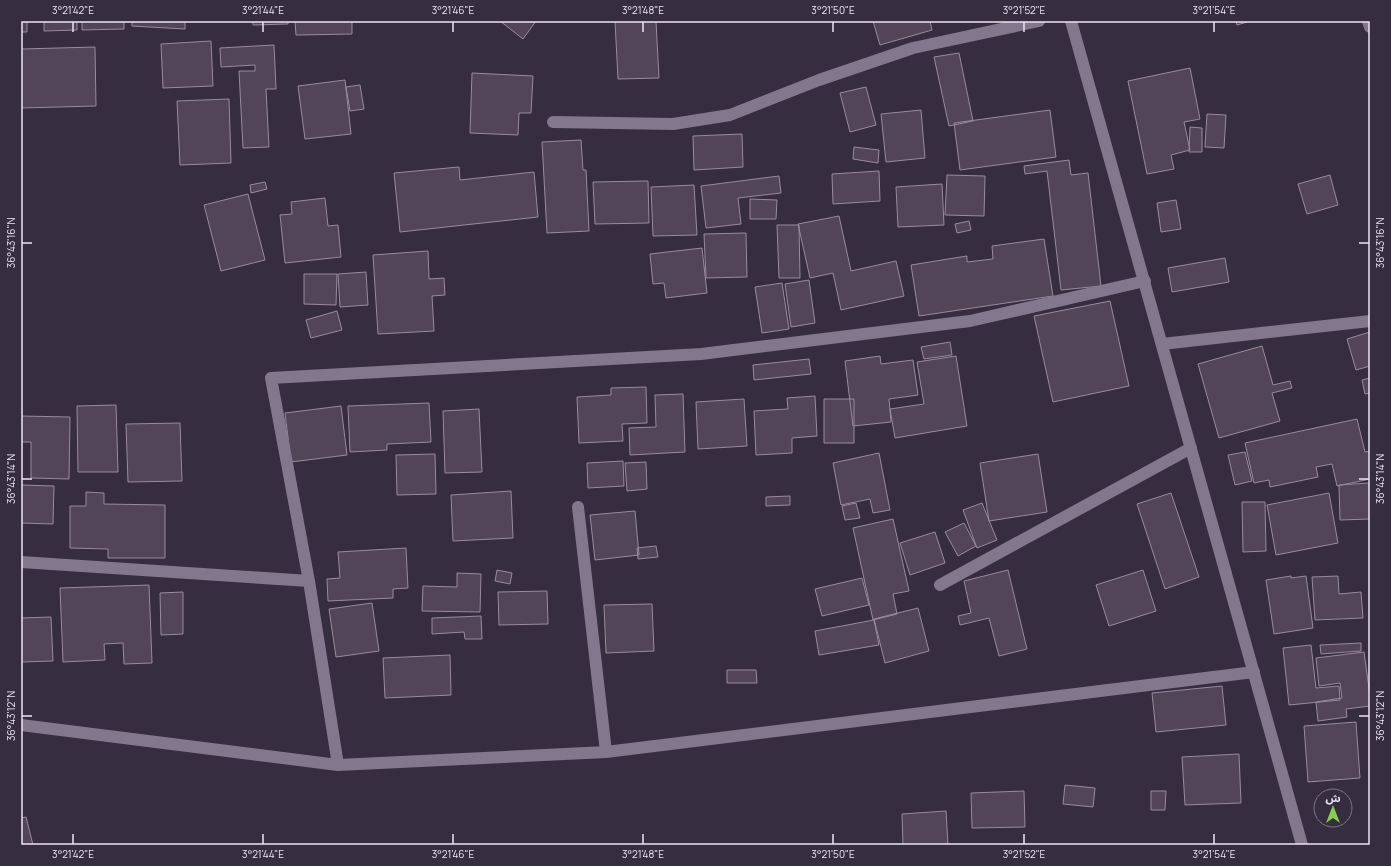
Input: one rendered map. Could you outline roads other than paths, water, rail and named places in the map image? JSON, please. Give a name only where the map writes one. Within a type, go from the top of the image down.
[{"type":"street","points":[[553,122],[673,124],[730,115],[820,80],[913,48],[1039,21]]},
{"type":"street","points":[[1071,21],[1302,845]]},
{"type":"street","points":[[1368,21],[1370,27]]},
{"type":"street","points":[[338,765],[309,581],[271,378],[701,354],[970,321],[1145,282]]},
{"type":"street","points":[[1162,344],[1370,321]]},
{"type":"street","points":[[940,585],[1191,448]]},
{"type":"street","points":[[578,507],[606,752]]},
{"type":"street","points":[[21,562],[309,581]]},
{"type":"street","points":[[21,725],[338,765],[606,752],[1254,672]]}]
